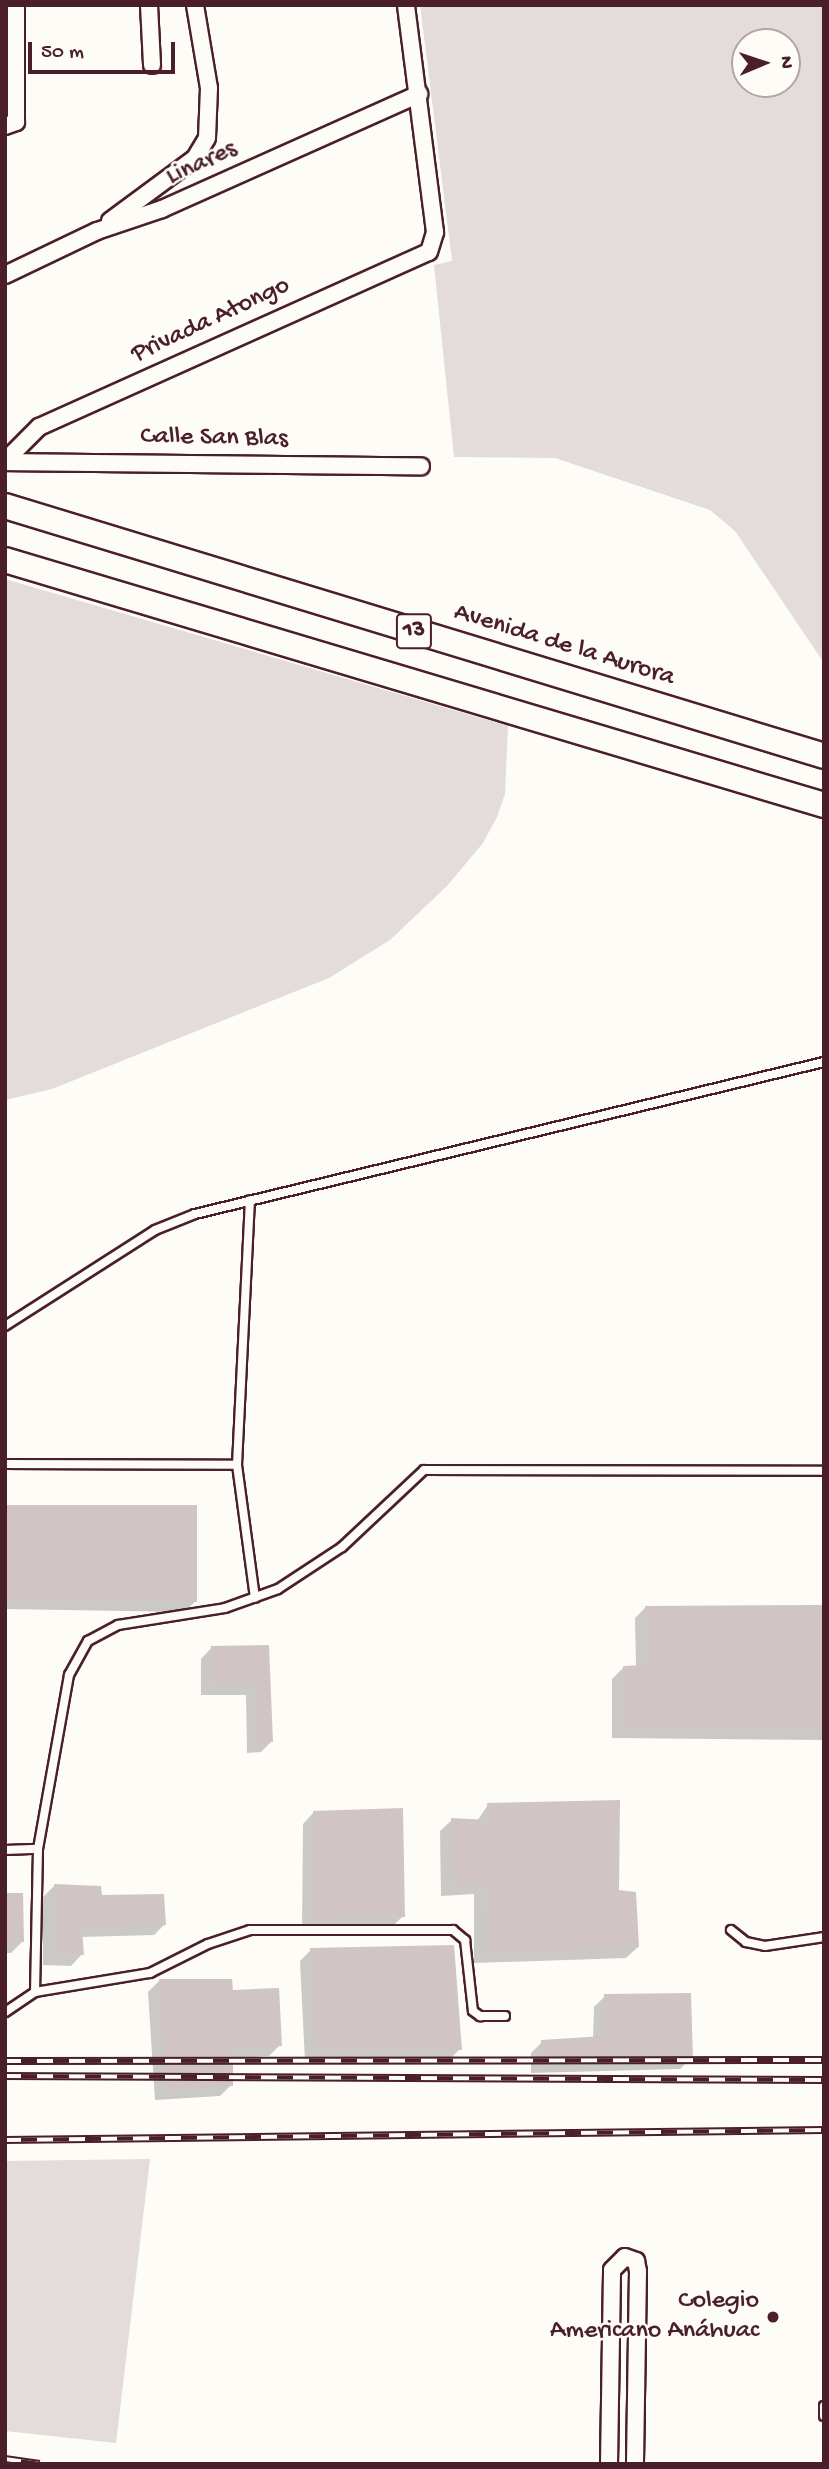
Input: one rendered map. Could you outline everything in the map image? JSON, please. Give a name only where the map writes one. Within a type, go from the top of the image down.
[{"type":"main road","name":"Avenida de la Aurora","points":[[5,506],[824,756]]},
{"type":"main road","name":"13","points":[[5,560],[824,805]]},
{"type":"street","points":[[10,124],[16,5]]},
{"type":"street","points":[[149,5],[152,65]]},
{"type":"street","points":[[97,231],[195,158],[207,138],[209,88],[195,5]]},
{"type":"street","points":[[407,5],[419,94]]},
{"type":"street","name":"Linares","points":[[5,275],[97,231],[162,209],[419,94]]},
{"type":"street","name":"Privada Atongo","points":[[5,461],[39,427],[429,252],[435,232],[419,94]]},
{"type":"street","name":"Calle San Blas","points":[[5,461],[421,466]]},
{"type":"street","points":[[609,2464],[612,2270],[625,2257],[636,2261],[638,2271],[635,2464]]},
{"type":"street","points":[[609,2351],[636,2353]]},
{"type":"street","points":[[608,2425],[634,2424]]},
{"type":"lane","points":[[5,1326],[155,1230],[250,1200],[824,1062]]},
{"type":"lane","points":[[250,1200],[237,1465],[255,1598]]},
{"type":"lane","points":[[5,1464],[237,1465]]},
{"type":"lane","points":[[36,1992],[38,1849],[65,1690],[82,1648],[118,1625],[199,1614],[255,1598],[311,1570],[342,1547],[424,1469],[824,1471]]},
{"type":"lane","points":[[5,1850],[38,1849]]},
{"type":"lane","points":[[5,2012],[36,1992],[150,1973],[208,1944],[250,1930],[453,1930],[465,1940],[473,2011],[480,2016],[505,2017]]},
{"type":"lane","points":[[731,1930],[746,1941],[765,1945],[824,1937]]},
{"type":"lane","points":[[824,2406],[824,2416]]},
{"type":"shaded area","points":[[420,5],[824,5],[824,663],[735,531],[710,510],[555,458],[454,457],[434,265],[452,261]]},
{"type":"shaded area","points":[[5,579],[508,726],[505,794],[497,817],[483,843],[447,886],[390,940],[329,978],[52,1089],[5,1100]]},
{"type":"shaded area","points":[[150,2159],[116,2443],[5,2431],[5,2161]]},
{"type":"building","points":[[5,1505],[197,1505],[197,1602],[5,1599]]},
{"type":"building","points":[[824,1605],[824,1729],[622,1728],[623,1666],[646,1665],[645,1606]]},
{"type":"building","points":[[269,1645],[273,1742],[257,1742],[256,1684],[211,1684],[211,1646]]},
{"type":"building","points":[[620,1800],[619,1890],[636,1892],[639,1947],[484,1953],[485,1883],[452,1886],[451,1818],[488,1820],[487,1803]]},
{"type":"building","points":[[403,1808],[405,1917],[313,1918],[313,1811]]},
{"type":"building","points":[[54,1884],[101,1886],[102,1895],[164,1894],[166,1925],[82,1927],[84,1955],[53,1955]]},
{"type":"building","points":[[5,1893],[23,1893],[24,1942],[5,1942]]},
{"type":"building","points":[[454,1945],[462,2050],[315,2050],[310,1948]]},
{"type":"building","points":[[159,1979],[232,1979],[233,1990],[279,1988],[282,2046],[233,2048],[233,2086],[166,2090]]},
{"type":"building","points":[[691,1993],[693,2059],[542,2063],[541,2040],[603,2036],[604,1994]]},
{"type":"railway","points":[[5,2061],[824,2060]]},
{"type":"railway","points":[[5,2076],[824,2080]]},
{"type":"railway","points":[[5,2140],[824,2130]]},
{"type":"railway","points":[[5,2459],[40,2464]]},
{"type":"place","name":"Colegio Americano Anáhuac","points":[[773,2317]]}]
